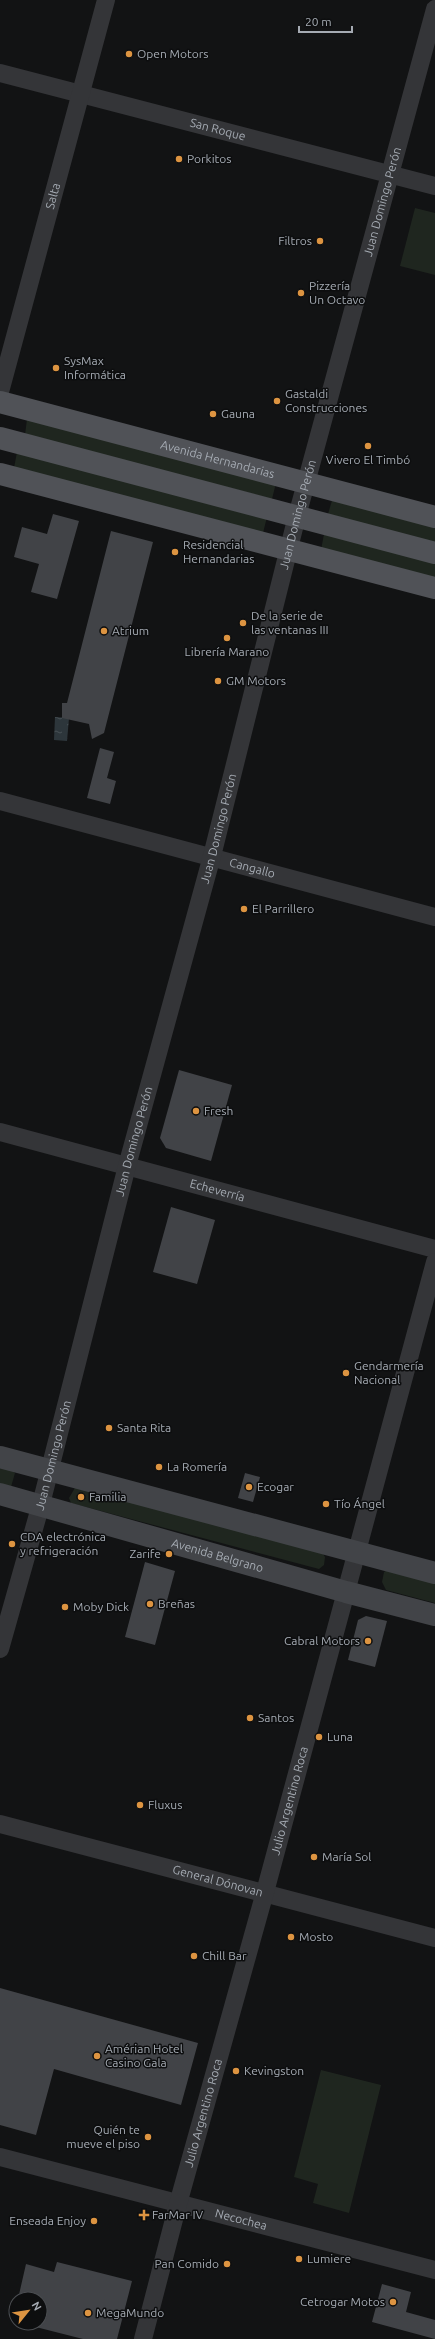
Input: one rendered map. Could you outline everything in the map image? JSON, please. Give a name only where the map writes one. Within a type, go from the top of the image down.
[{"type":"main road","name":"Avenida Hernandarias","points":[[0,402],[435,517]]},
{"type":"main road","points":[[0,438],[435,553]]},
{"type":"main road","points":[[0,474],[289,551],[435,588]]},
{"type":"main road","points":[[0,1457],[435,1573]]},
{"type":"main road","name":"Avenida Belgrano","points":[[0,1494],[41,1504],[346,1592],[435,1615]]},
{"type":"street","name":"Salta","points":[[0,392],[106,0]]},
{"type":"street","name":"Juan Domingo Perón","points":[[0,1649],[41,1504],[126,1166],[212,856],[297,516],[435,9]]},
{"type":"street","name":"San Roque","points":[[0,72],[435,186]]},
{"type":"street","name":"Cangallo","points":[[0,801],[212,856],[435,917]]},
{"type":"street","name":"Echeverría","points":[[0,1132],[435,1249]]},
{"type":"street","name":"Julio Argentino Roca","points":[[143,2339],[178,2204],[265,1892],[435,1262]]},
{"type":"street","name":"General Dónovan","points":[[0,1824],[265,1892],[435,1938]]},
{"type":"street","name":"Necochea","points":[[0,2157],[435,2270]]},
{"type":"shaded area","points":[[415,208],[435,213],[435,275],[400,266]]},
{"type":"shaded area","points":[[27,419],[276,483],[272,499],[25,435]]},
{"type":"shaded area","points":[[17,452],[267,517],[263,533],[14,468]]},
{"type":"shaded area","points":[[333,497],[435,525],[435,543],[328,514]]},
{"type":"shaded area","points":[[324,534],[435,563],[435,579],[321,550]]},
{"type":"shaded area","points":[[0,1466],[10,1469],[15,1473],[11,1487],[0,1488]]},
{"type":"shaded area","points":[[76,1486],[322,1552],[325,1557],[324,1565],[319,1569],[71,1503],[69,1498]]},
{"type":"shaded area","points":[[389,1569],[435,1582],[435,1603],[386,1590],[382,1582],[384,1572]]},
{"type":"shaded area","points":[[321,2070],[381,2085],[349,2213],[313,2203],[318,2184],[294,2177]]},
{"type":"water","points":[[55,717],[69,718],[67,741],[54,740]]},
{"type":"building","points":[[53,514],[79,521],[57,599],[31,592],[39,564],[14,557],[22,527],[47,534]]},
{"type":"building","points":[[111,531],[153,542],[104,733],[92,739],[89,724],[62,718],[62,703],[67,703]]},
{"type":"building","points":[[100,748],[114,752],[107,778],[116,781],[110,804],[87,798]]},
{"type":"building","name":"Fresh","points":[[179,1070],[232,1085],[211,1161],[166,1148],[160,1138]]},
{"type":"building","points":[[171,1207],[215,1220],[197,1284],[153,1272]]},
{"type":"building","name":"Ecogar","points":[[245,1473],[260,1477],[253,1502],[238,1498]]},
{"type":"building","name":"Breñas","points":[[145,1562],[175,1571],[155,1645],[125,1637]]},
{"type":"building","name":"Cabral Motors","points":[[366,1616],[387,1621],[375,1667],[348,1660],[358,1620]]},
{"type":"building","name":"Amérian Hotel Casino Gala","points":[[0,1988],[198,2043],[181,2105],[54,2069],[36,2135],[0,2125]]},
{"type":"building","points":[[57,2262],[132,2281],[117,2339],[83,2339],[48,2330],[48,2291],[20,2291],[26,2264],[54,2272]]},
{"type":"building","name":"Cetrogar Motos","points":[[382,2284],[411,2292],[406,2312],[435,2320],[435,2339],[372,2322]]},
{"type":"place","name":"Open Motors","points":[[129,54]]},
{"type":"place","name":"Porkitos","points":[[179,159]]},
{"type":"place","name":"Filtros","points":[[320,241]]},
{"type":"place","name":"Pizzería Un Octavo","points":[[301,293]]},
{"type":"place","name":"SysMax Informática","points":[[56,368]]},
{"type":"place","name":"Gastaldi Construcciones","points":[[277,401]]},
{"type":"place","name":"Gauna","points":[[213,414]]},
{"type":"place","name":"Vivero El Timbó","points":[[368,446]]},
{"type":"place","name":"Residencial Hernandarias","points":[[175,552]]},
{"type":"place","name":"De la serie de las ventanas III","points":[[243,623]]},
{"type":"place","name":"Atrium","points":[[104,631]]},
{"type":"place","name":"Librería Marano","points":[[227,638]]},
{"type":"place","name":"GM Motors","points":[[218,681]]},
{"type":"place","name":"El Parrillero","points":[[244,909]]},
{"type":"place","name":"Fresh","points":[[196,1111]]},
{"type":"place","name":"Gendarmería Nacional","points":[[346,1373]]},
{"type":"place","name":"Santa Rita","points":[[109,1428]]},
{"type":"place","name":"La Romería","points":[[159,1467]]},
{"type":"place","name":"Ecogar","points":[[249,1487]]},
{"type":"place","name":"Familia","points":[[81,1497]]},
{"type":"place","name":"Tío Ángel","points":[[326,1504]]},
{"type":"place","name":"CDA electrónica y refrigeración","points":[[12,1544]]},
{"type":"place","name":"Zarife","points":[[169,1554]]},
{"type":"place","name":"Breñas","points":[[150,1604]]},
{"type":"place","name":"Moby Dick","points":[[65,1607]]},
{"type":"place","name":"Cabral Motors","points":[[368,1641]]},
{"type":"place","name":"Santos","points":[[250,1718]]},
{"type":"place","name":"Luna","points":[[319,1737]]},
{"type":"place","name":"Fluxus","points":[[140,1805]]},
{"type":"place","name":"María Sol","points":[[314,1857]]},
{"type":"place","name":"Mosto","points":[[291,1937]]},
{"type":"place","name":"Chill Bar","points":[[194,1956]]},
{"type":"place","name":"Amérian Hotel Casino Gala","points":[[97,2056]]},
{"type":"place","name":"Kevingston","points":[[236,2071]]},
{"type":"place","name":"Quién te mueve el piso","points":[[148,2137]]},
{"type":"place","name":"FarMar IV","points":[[144,2215]]},
{"type":"place","name":"Enseada Enjoy","points":[[94,2221]]},
{"type":"place","name":"Lumiere","points":[[299,2259]]},
{"type":"place","name":"Pan Comido","points":[[227,2264]]},
{"type":"place","name":"Cetrogar Motos","points":[[393,2302]]},
{"type":"place","name":"MegaMundo","points":[[88,2313]]}]
